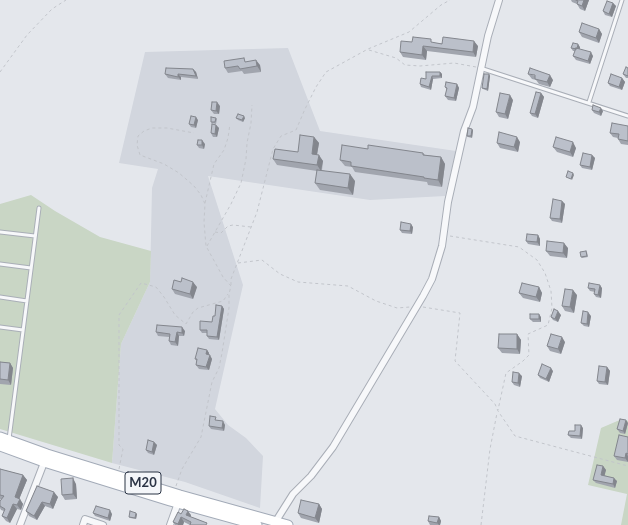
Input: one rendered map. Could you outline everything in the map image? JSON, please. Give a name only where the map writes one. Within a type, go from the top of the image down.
[{"type":"main road","name":"M20","points":[[5,438],[45,458],[118,475],[256,525]]},
{"type":"main road","name":"M20","points":[[0,446],[177,497],[287,525]]},
{"type":"street","points":[[276,522],[293,494],[311,476],[333,447],[417,307],[436,269],[444,235],[448,202],[464,131],[473,107],[480,68],[499,0]]},
{"type":"street","points":[[20,525],[45,458]]},
{"type":"street","points":[[170,525],[177,497]]},
{"type":"street","points":[[83,525],[85,519],[103,525]]},
{"type":"lane","points":[[589,102],[622,0]]},
{"type":"lane","points":[[480,68],[589,102],[628,116]]},
{"type":"lane","points":[[5,438],[23,330],[39,208]]},
{"type":"lane","points":[[0,232],[35,236]]},
{"type":"lane","points":[[0,264],[31,268]]},
{"type":"lane","points":[[0,297],[27,301]]},
{"type":"lane","points":[[0,327],[23,330]]},
{"type":"path","points":[[0,72],[27,35],[52,9],[66,0]]},
{"type":"path","points":[[177,497],[182,469],[201,437],[212,382],[219,368],[222,353],[229,308],[231,279],[257,212],[273,149],[281,136],[296,130],[312,94],[326,72],[368,49],[409,32],[441,5],[450,0]]},
{"type":"path","points":[[368,49],[396,58],[405,64],[420,66],[454,63],[480,68]]},
{"type":"path","points":[[206,246],[231,204],[241,183],[246,159],[252,105]]},
{"type":"path","points":[[230,124],[226,144],[214,164],[205,204],[204,222],[206,246],[223,277],[231,286]]},
{"type":"path","points":[[194,133],[167,128],[152,128],[138,136],[137,145],[140,155],[164,164],[179,173],[194,186],[201,195],[205,204]]},
{"type":"path","points":[[215,232],[221,233],[228,226],[233,225],[251,227]]},
{"type":"path","points":[[444,235],[520,247],[537,260],[545,273],[551,291],[552,308],[548,325],[528,334],[529,355],[506,373],[490,449],[481,525]]},
{"type":"path","points":[[238,263],[262,260],[280,274],[298,282],[348,286],[376,302],[397,308],[417,307],[460,313],[455,361],[495,404],[515,436],[628,466]]},
{"type":"path","points":[[118,475],[123,449],[119,445],[119,315],[141,284],[156,287],[175,315],[186,324],[193,312],[198,308],[222,301],[229,294]]},
{"type":"shaded area","points":[[288,48],[320,131],[456,151],[445,196],[370,200],[208,176],[243,285],[215,409],[228,425],[246,438],[263,456],[260,508],[185,482],[112,463],[121,344],[150,282],[152,188],[158,169],[119,163],[145,52]]},
{"type":"green space","points":[[31,195],[100,237],[151,251],[150,282],[121,344],[112,463],[0,429],[0,204]]},
{"type":"green space","points":[[622,419],[628,421],[628,525],[621,525],[627,494],[588,485],[601,428]]},
{"type":"building","points":[[576,0],[584,0],[582,6],[577,4],[578,1]]},
{"type":"building","points":[[607,1],[613,3],[609,14],[603,11]]},
{"type":"building","points":[[582,23],[599,29],[596,38],[579,32]]},
{"type":"building","points":[[413,37],[431,39],[431,42],[442,44],[443,37],[474,41],[473,52],[423,46],[422,55],[400,52],[401,41],[412,42]]},
{"type":"building","points":[[573,43],[578,44],[577,49],[571,48]]},
{"type":"building","points":[[576,48],[591,52],[588,61],[573,56]]},
{"type":"building","points":[[244,58],[245,62],[256,60],[257,66],[240,69],[238,66],[225,68],[224,61]]},
{"type":"building","points":[[626,67],[628,68],[628,76],[623,74]]},
{"type":"building","points":[[166,68],[193,69],[196,76],[178,74],[178,77],[165,74]]},
{"type":"building","points":[[530,68],[550,75],[547,82],[535,79],[535,75],[528,74]]},
{"type":"building","points":[[426,72],[440,72],[440,76],[432,76],[429,87],[420,84],[421,78],[426,79]]},
{"type":"building","points":[[484,74],[489,74],[487,89],[482,88]]},
{"type":"building","points":[[611,74],[622,78],[619,87],[608,83]]},
{"type":"building","points":[[446,82],[457,84],[454,98],[445,96],[447,88],[445,87]]},
{"type":"building","points":[[536,92],[541,93],[535,114],[530,113]]},
{"type":"building","points":[[500,93],[510,95],[505,114],[496,112]]},
{"type":"building","points":[[212,102],[217,102],[216,111],[211,110]]},
{"type":"building","points":[[593,105],[601,108],[599,112],[592,110]]},
{"type":"building","points":[[238,114],[244,116],[242,120],[236,118]]},
{"type":"building","points":[[191,116],[196,117],[194,125],[189,124]]},
{"type":"building","points":[[211,117],[216,118],[215,122],[211,122]]},
{"type":"building","points":[[612,123],[628,126],[628,141],[618,139],[619,134],[610,133]]},
{"type":"building","points":[[212,124],[216,125],[215,134],[211,133]]},
{"type":"building","points":[[468,128],[472,129],[471,136],[467,136]]},
{"type":"building","points":[[499,132],[517,137],[514,147],[497,143]]},
{"type":"building","points":[[300,135],[314,137],[312,154],[319,155],[317,165],[273,159],[275,149],[298,152]]},
{"type":"building","points":[[556,137],[573,142],[570,152],[553,147]]},
{"type":"building","points":[[198,140],[202,140],[202,145],[197,145]]},
{"type":"building","points":[[342,145],[368,149],[368,145],[441,157],[438,180],[351,166],[351,162],[340,160]]},
{"type":"building","points":[[583,153],[592,155],[590,167],[580,165]]},
{"type":"building","points":[[317,170],[350,174],[348,188],[315,183]]},
{"type":"building","points":[[568,171],[573,173],[571,179],[566,177]]},
{"type":"building","points":[[553,199],[562,201],[560,219],[550,218]]},
{"type":"building","points":[[401,222],[411,224],[410,231],[400,230]]},
{"type":"building","points":[[527,234],[538,235],[537,242],[526,241]]},
{"type":"building","points":[[547,241],[564,243],[563,253],[546,251]]},
{"type":"building","points":[[586,251],[587,256],[581,257],[580,252]]},
{"type":"building","points":[[182,278],[193,282],[190,294],[172,289],[174,280],[181,282]]},
{"type":"building","points":[[522,283],[539,287],[536,297],[519,293]]},
{"type":"building","points":[[589,283],[600,285],[598,295],[594,294],[595,289],[588,288]]},
{"type":"building","points":[[565,289],[573,290],[570,307],[562,306]]},
{"type":"building","points":[[216,305],[222,306],[217,337],[207,336],[207,330],[200,330],[200,321],[212,322],[213,316],[215,316]]},
{"type":"building","points":[[554,309],[558,311],[555,319],[551,317]]},
{"type":"building","points":[[583,311],[588,312],[587,324],[581,323]]},
{"type":"building","points":[[530,314],[539,314],[539,319],[530,319]]},
{"type":"building","points":[[157,325],[182,327],[182,333],[177,332],[175,342],[169,341],[170,334],[156,332]]},
{"type":"building","points":[[499,334],[517,334],[517,349],[498,348]]},
{"type":"building","points":[[551,334],[562,337],[558,349],[547,346]]},
{"type":"building","points":[[198,348],[207,350],[206,354],[210,355],[206,367],[196,365],[197,359],[195,359]]},
{"type":"building","points":[[0,362],[10,363],[8,380],[0,379]]},
{"type":"building","points":[[542,364],[551,368],[546,379],[538,375]]},
{"type":"building","points":[[599,366],[607,367],[605,382],[597,381]]},
{"type":"building","points":[[513,372],[519,373],[518,383],[512,382]]},
{"type":"building","points":[[210,416],[216,417],[215,420],[223,421],[222,428],[209,426]]},
{"type":"building","points":[[620,419],[626,420],[623,431],[617,429]]},
{"type":"building","points":[[575,425],[581,425],[580,436],[568,435],[569,431],[575,431]]},
{"type":"building","points":[[619,435],[628,437],[628,454],[626,453],[625,458],[614,456]]},
{"type":"building","points":[[148,440],[154,442],[152,452],[146,450]]},
{"type":"building","points":[[597,465],[603,466],[601,475],[614,478],[613,484],[593,480]]},
{"type":"building","points":[[0,469],[23,475],[15,497],[20,499],[17,505],[13,504],[7,518],[2,516],[5,509],[0,506],[0,501],[4,496],[0,495]]},
{"type":"building","points":[[73,478],[73,494],[62,495],[61,479]]},
{"type":"building","points":[[37,486],[54,492],[50,504],[42,502],[34,516],[26,511]]},
{"type":"building","points":[[301,500],[319,504],[315,518],[298,513]]},
{"type":"building","points":[[96,506],[110,510],[108,518],[93,513]]},
{"type":"building","points":[[184,509],[188,511],[186,515],[207,523],[206,525],[190,525],[191,522],[181,517],[178,524],[173,522],[178,512],[181,514]]},
{"type":"building","points":[[130,511],[136,513],[135,518],[129,517]]},
{"type":"building","points":[[429,516],[439,517],[437,523],[428,521]]}]
